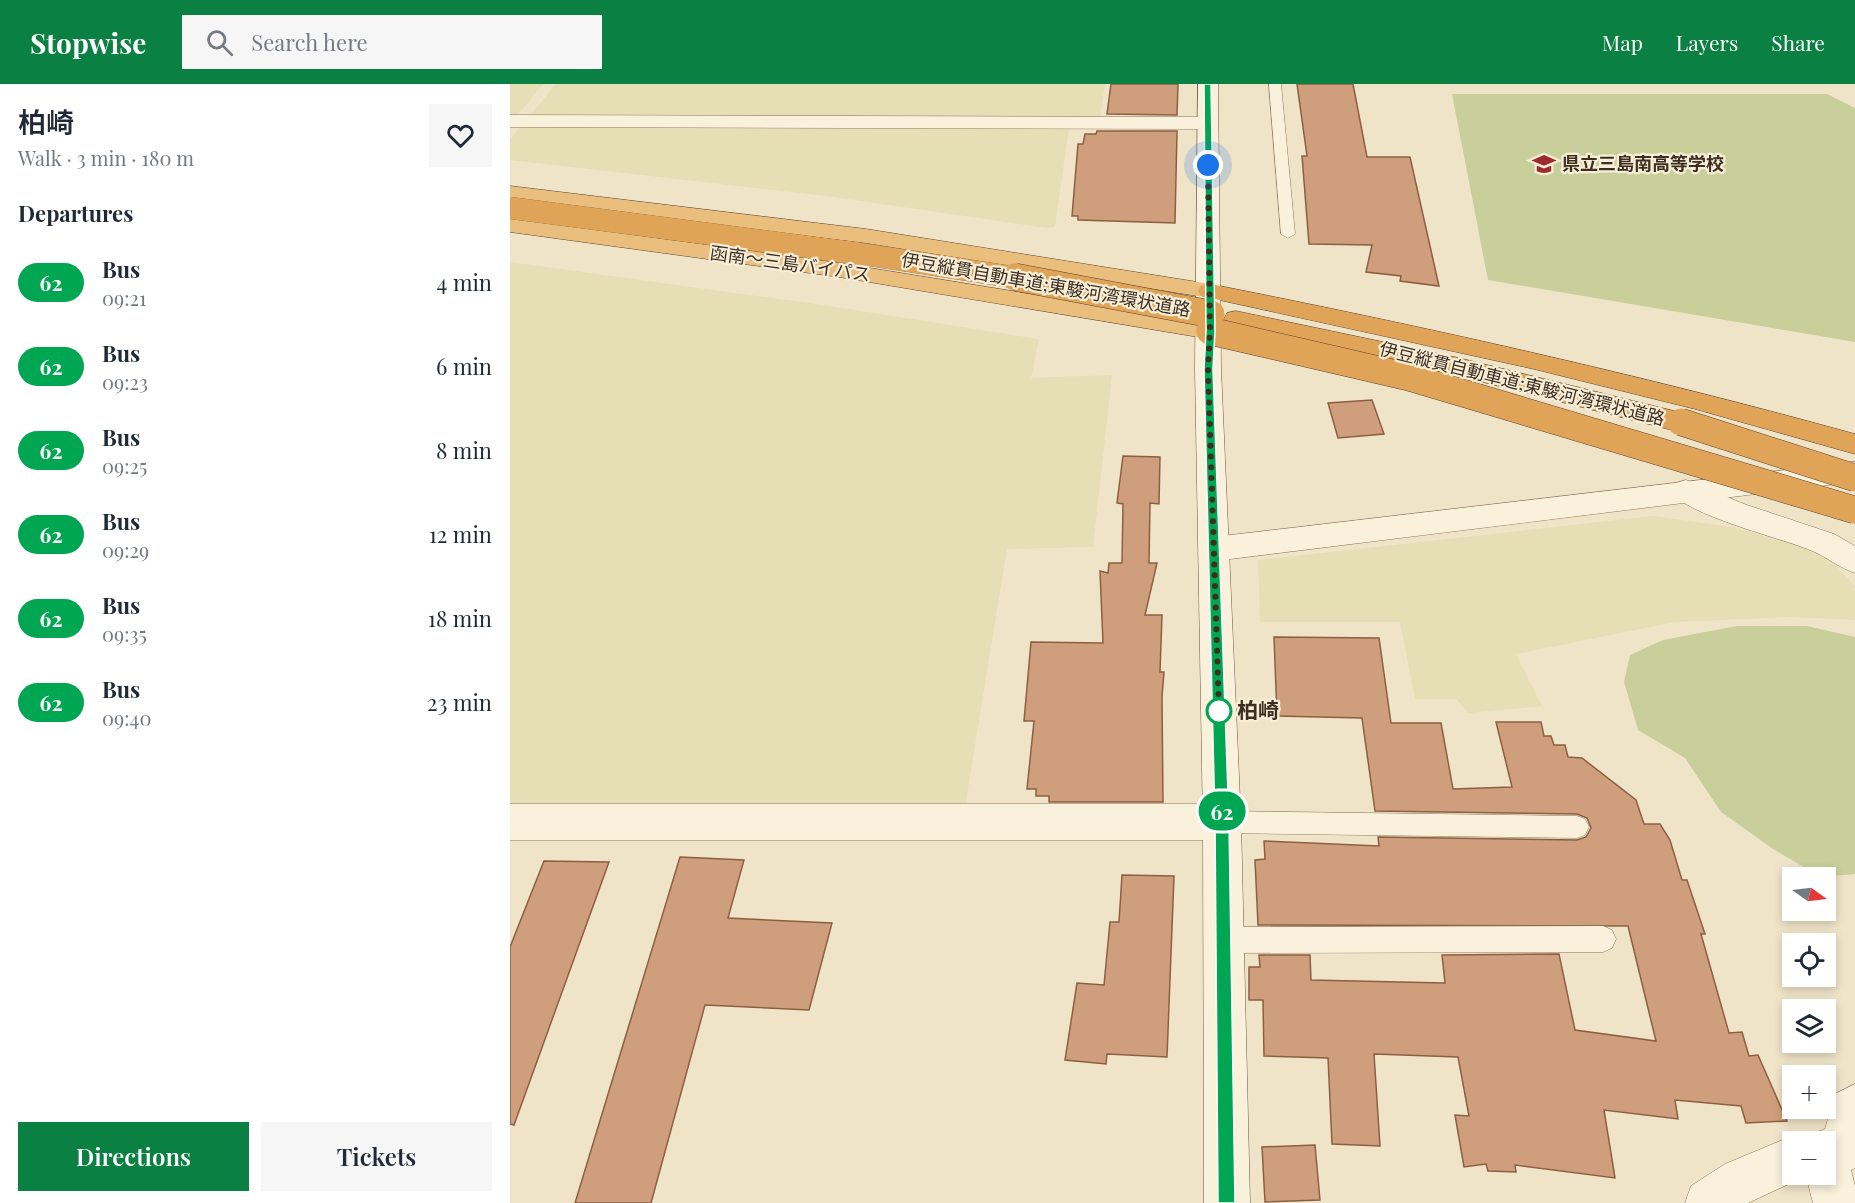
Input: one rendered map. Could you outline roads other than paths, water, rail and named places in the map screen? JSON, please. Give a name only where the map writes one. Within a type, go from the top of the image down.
[{"type":"highway","name":"函南～三島バイパス","points":[[510,193],[866,236],[1210,291]]},
{"type":"highway","name":"伊豆縦貫自動車道;東駿河湾環状道路","points":[[510,208],[846,251],[1203,312],[1448,364],[1681,422],[1855,470]]},
{"type":"highway","name":"函南～三島バイパス","points":[[510,225],[839,270],[1210,331]]},
{"type":"highway","points":[[1210,291],[1414,331],[1574,369],[1855,444]]},
{"type":"highway","points":[[1210,331],[1409,377],[1855,510]]},
{"type":"highway","name":"伊豆縦貫自動車道;東駿河湾環状道路","points":[[1681,422],[1855,478]]},
{"type":"street","points":[[1208,84],[1210,291],[1208,369],[1222,822],[1227,1203]]},
{"type":"street","points":[[510,121],[1208,123]]},
{"type":"street","points":[[1214,549],[1855,470]]},
{"type":"street","points":[[1686,491],[1733,512],[1823,542],[1855,561]]},
{"type":"street","points":[[510,822],[1222,822]]},
{"type":"street","points":[[1836,1203],[1837,1156],[1851,1110],[1855,1106]]},
{"type":"street","points":[[1708,1203],[1741,1180],[1782,1163]]},
{"type":"lane","points":[[1275,84],[1288,234]]},
{"type":"lane","points":[[1222,822],[1577,827]]},
{"type":"lane","points":[[1223,940],[1603,939]]},
{"type":"place","name":"県立三島南高等学校","points":[[1544,164]]},
{"type":"place","name":"柏崎","points":[[1219,711]]}]
